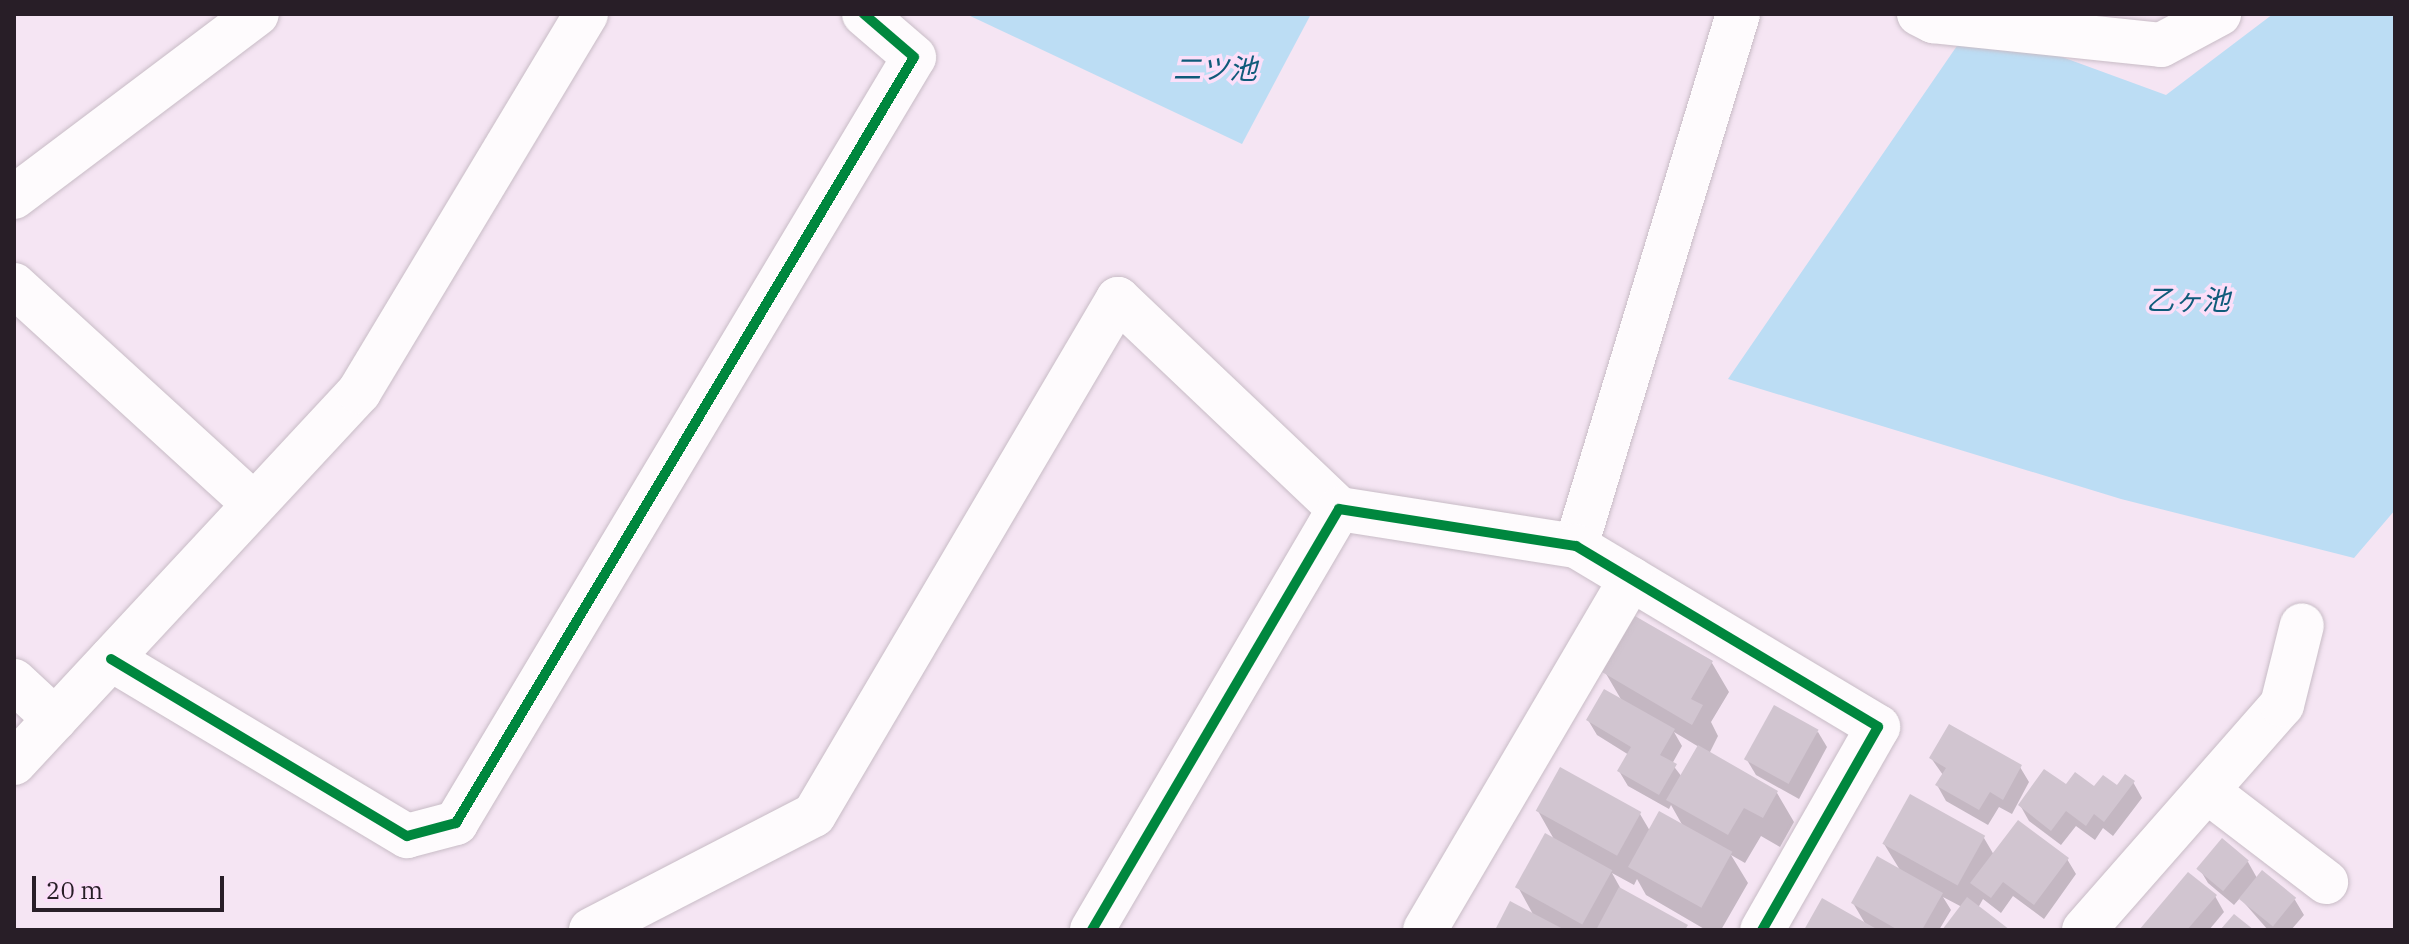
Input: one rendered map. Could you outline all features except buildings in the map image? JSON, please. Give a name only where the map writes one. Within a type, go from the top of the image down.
[{"type":"street","points":[[14,763],[359,392],[586,14]]},
{"type":"street","points":[[111,659],[407,836],[456,823],[914,57],[864,14]]},
{"type":"street","points":[[1576,546],[1738,14]]},
{"type":"street","points":[[1919,14],[1933,21],[2161,45],[2219,14]]},
{"type":"street","points":[[14,197],[248,17]]},
{"type":"street","points":[[14,285],[254,504]]},
{"type":"street","points":[[591,930],[814,815],[1118,299],[1339,509],[1576,546],[1878,727],[1762,930]]},
{"type":"street","points":[[1092,930],[1339,509]]},
{"type":"street","points":[[1425,930],[1631,579]]},
{"type":"street","points":[[2084,930],[2282,705],[2302,625]]},
{"type":"street","points":[[14,681],[55,719]]},
{"type":"street","points":[[2207,791],[2326,882]]},
{"type":"water","name":"二ツ池","points":[[966,14],[1311,14],[1242,144]]},
{"type":"water","name":"乙ヶ池","points":[[2273,14],[2395,14],[2395,510],[2354,558],[2121,499],[1728,379],[1972,24],[2166,95]]},
{"type":"cycle path","points":[[111,659],[407,836],[456,823],[914,57],[864,14]]},
{"type":"cycle path","points":[[1092,930],[1339,509],[1576,546],[1878,727],[1762,930]]}]
